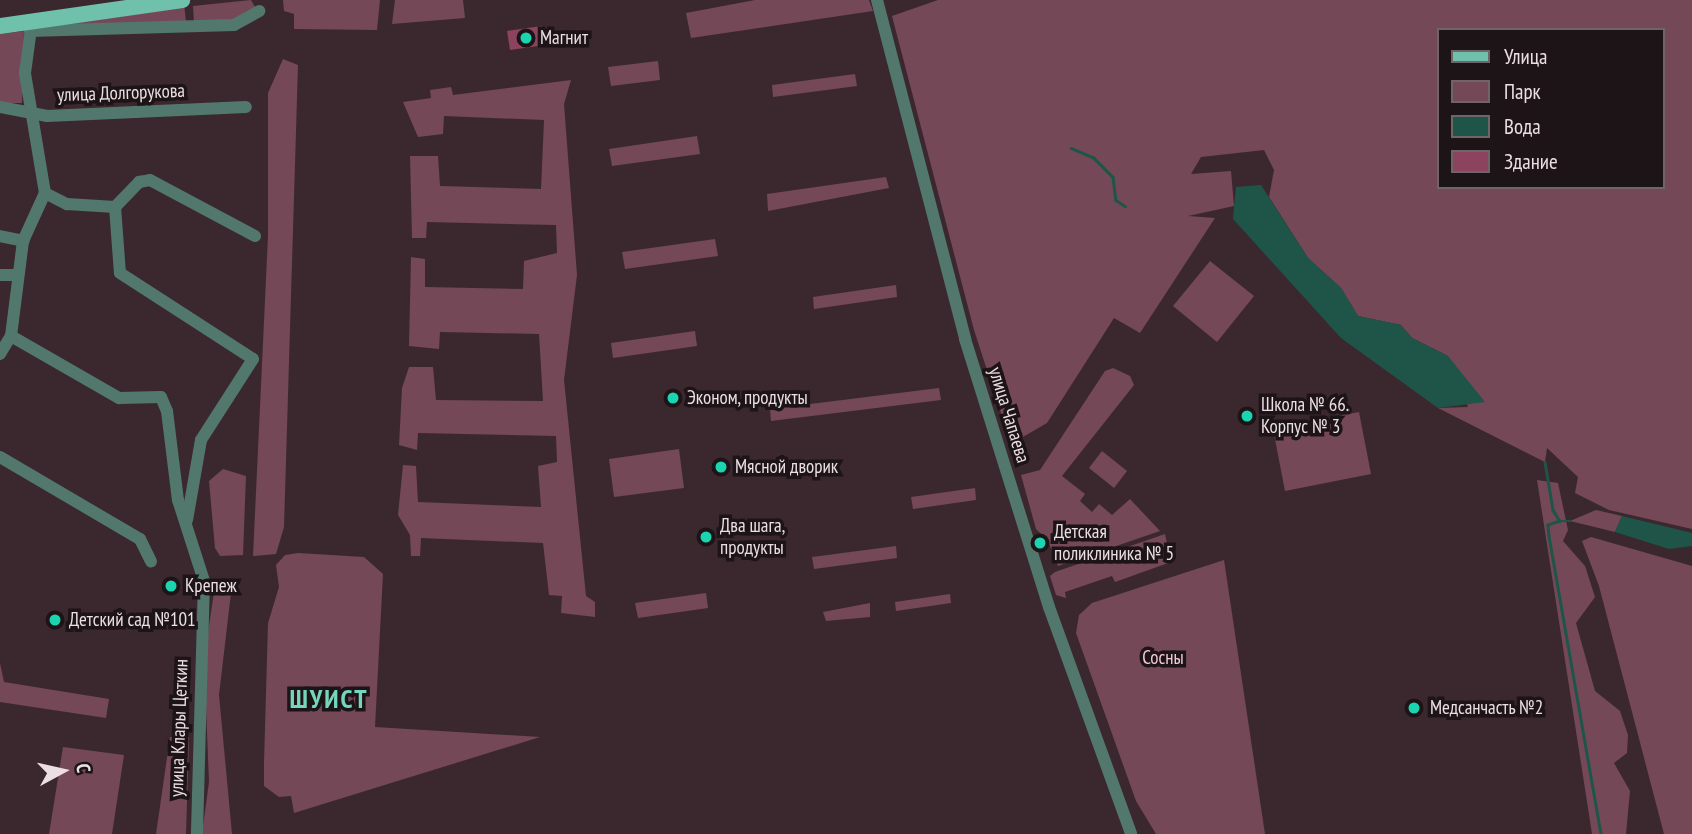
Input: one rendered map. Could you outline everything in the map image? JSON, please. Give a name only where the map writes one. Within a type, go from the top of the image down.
[{"type":"main road","points":[[0,26],[31,26],[182,0]]},
{"type":"street","name":"улица Чапаева","points":[[877,0],[965,339],[1048,607],[1131,834]]},
{"type":"street","points":[[0,354],[11,336],[16,275],[23,242],[45,193],[29,113],[25,73],[31,26],[234,25],[259,11]]},
{"type":"street","name":"улица Долгорукова","points":[[0,107],[29,113],[246,107]]},
{"type":"street","points":[[187,520],[201,440],[253,359],[120,273],[115,208],[139,182],[150,180],[255,236]]},
{"type":"street","points":[[45,193],[67,204],[115,208]]},
{"type":"street","points":[[0,236],[23,242]]},
{"type":"street","points":[[0,275],[16,275]]},
{"type":"street","name":"улица Клары Цеткин","points":[[11,336],[119,398],[161,397],[187,520],[204,581],[197,834]]},
{"type":"street","points":[[0,457],[140,539],[151,562]]},
{"type":"green space","points":[[251,0],[255,7],[234,22],[194,22],[193,6]]},
{"type":"green space","points":[[283,0],[380,0],[377,30],[294,29],[294,14],[284,11]]},
{"type":"green space","points":[[395,0],[463,0],[465,18],[392,24]]},
{"type":"green space","points":[[755,0],[869,0],[873,11],[691,38],[686,13]]},
{"type":"green space","points":[[938,0],[1692,0],[1692,529],[1609,510],[1575,493],[1578,477],[1547,448],[1545,462],[1438,408],[1468,407],[1448,356],[1412,338],[1401,325],[1358,316],[1341,288],[1308,258],[1269,197],[1274,170],[1264,150],[1201,157],[1191,174],[1231,171],[1234,206],[1188,216],[1215,218],[1140,333],[1114,318],[1047,423],[1011,444],[974,330],[892,16]]},
{"type":"green space","points":[[184,3],[186,22],[58,25]]},
{"type":"green space","points":[[24,31],[22,103],[0,103],[0,34]]},
{"type":"green space","points":[[283,59],[298,65],[284,527],[276,554],[253,556],[268,236],[268,93]]},
{"type":"green space","points":[[658,61],[660,80],[611,86],[608,67]]},
{"type":"green space","points":[[855,74],[857,86],[773,97],[772,85]]},
{"type":"green space","points":[[571,80],[564,104],[577,275],[564,380],[586,596],[595,602],[595,617],[561,613],[562,596],[549,595],[543,543],[421,538],[420,556],[411,556],[410,535],[398,515],[403,465],[416,466],[418,502],[541,507],[538,466],[557,462],[556,436],[418,433],[417,450],[399,445],[402,388],[409,367],[433,367],[436,400],[543,401],[539,334],[440,332],[439,349],[409,346],[411,257],[425,259],[425,287],[523,289],[524,261],[557,253],[556,225],[427,222],[426,238],[412,238],[410,156],[438,156],[440,186],[541,189],[544,120],[444,116],[443,134],[418,137],[403,102],[431,98],[430,90],[451,87],[453,95]]},
{"type":"green space","points":[[697,136],[700,154],[612,166],[609,149]]},
{"type":"green space","points":[[886,177],[889,188],[768,211],[767,194]]},
{"type":"green space","points":[[715,239],[718,256],[625,269],[622,252]]},
{"type":"green space","points":[[1210,261],[1254,296],[1217,342],[1173,306]]},
{"type":"green space","points":[[896,285],[897,297],[814,309],[813,297]]},
{"type":"green space","points":[[695,331],[697,346],[613,358],[611,343]]},
{"type":"green space","points":[[1113,368],[1130,376],[1134,385],[1062,476],[1085,494],[1080,501],[1092,512],[1099,504],[1112,515],[1130,499],[1160,531],[1058,566],[1048,541],[1036,529],[1021,475],[1040,470],[1105,371]]},
{"type":"green space","points":[[939,388],[941,400],[771,421],[770,409]]},
{"type":"green space","points":[[1359,412],[1371,474],[1285,491],[1273,429]]},
{"type":"green space","points":[[679,449],[684,488],[614,497],[609,459]]},
{"type":"green space","points":[[1102,451],[1127,471],[1114,488],[1089,468]]},
{"type":"green space","points":[[223,469],[246,476],[243,555],[220,556],[215,548],[209,481]]},
{"type":"green space","points":[[1537,480],[1558,483],[1568,530],[1563,541],[1585,566],[1595,597],[1576,623],[1595,691],[1620,711],[1628,735],[1627,753],[1614,763],[1630,791],[1626,834],[1592,834]]},
{"type":"green space","points":[[975,488],[976,500],[913,509],[911,497]]},
{"type":"green space","points":[[1596,510],[1622,516],[1615,532],[1570,521]]},
{"type":"green space","points":[[1165,534],[1171,562],[1115,582],[1112,576],[1065,592],[1066,598],[1056,595],[1050,576],[1055,572]]},
{"type":"green space","points":[[1591,537],[1692,566],[1692,834],[1664,834],[1599,586],[1582,541]]},
{"type":"green space","points":[[896,546],[897,558],[814,569],[812,557]]},
{"type":"green space","points":[[298,553],[364,557],[383,574],[375,727],[540,737],[294,813],[291,796],[279,797],[264,786],[264,763],[268,623],[279,587],[276,565],[285,555]]},
{"type":"green space","name":"Сосны","points":[[1224,560],[1265,834],[1156,834],[1136,801],[1076,633],[1079,615],[1092,603]]},
{"type":"green space","points":[[215,586],[231,593],[219,695],[232,834],[202,834],[209,782],[204,658]]},
{"type":"green space","points":[[706,593],[708,608],[638,618],[635,603]]},
{"type":"green space","points":[[950,594],[951,603],[896,611],[895,602]]},
{"type":"green space","points":[[870,603],[870,617],[826,621],[823,612]]},
{"type":"green space","points":[[0,663],[4,682],[109,699],[106,718],[0,702]]},
{"type":"green space","points":[[170,737],[189,737],[186,834],[156,834]]},
{"type":"green space","points":[[63,747],[124,755],[112,834],[49,834]]},
{"type":"water","points":[[1261,185],[1308,258],[1341,288],[1358,316],[1401,325],[1412,338],[1448,356],[1485,402],[1438,408],[1341,338],[1233,219],[1236,187]]},
{"type":"water","points":[[1622,516],[1692,533],[1692,546],[1669,549],[1615,532]]},
{"type":"building","name":"Магнит","points":[[542,26],[545,45],[510,50],[507,31]]},
{"type":"waterway","points":[[1071,148],[1094,158],[1113,177],[1116,200],[1125,206]]},
{"type":"waterway","points":[[1545,462],[1553,510],[1560,521],[1570,521]]},
{"type":"waterway","points":[[1560,521],[1548,525],[1549,536],[1601,834]]},
{"type":"place","name":"Магнит","points":[[526,38]]},
{"type":"place","name":"Эконом, продукты","points":[[673,398]]},
{"type":"place","name":"Школа № 66. Корпус № 3","points":[[1247,416]]},
{"type":"place","name":"Мясной дворик","points":[[721,467]]},
{"type":"place","name":"Два шага, продукты","points":[[706,537]]},
{"type":"place","name":"Детская поликлиника № 5","points":[[1040,543]]},
{"type":"place","name":"Крепеж","points":[[171,586]]},
{"type":"place","name":"Детский сад №101","points":[[55,620]]},
{"type":"place","name":"Медсанчасть №2","points":[[1414,708]]},
{"type":"district","name":"ШУИСТ","points":[[329,699]]}]
